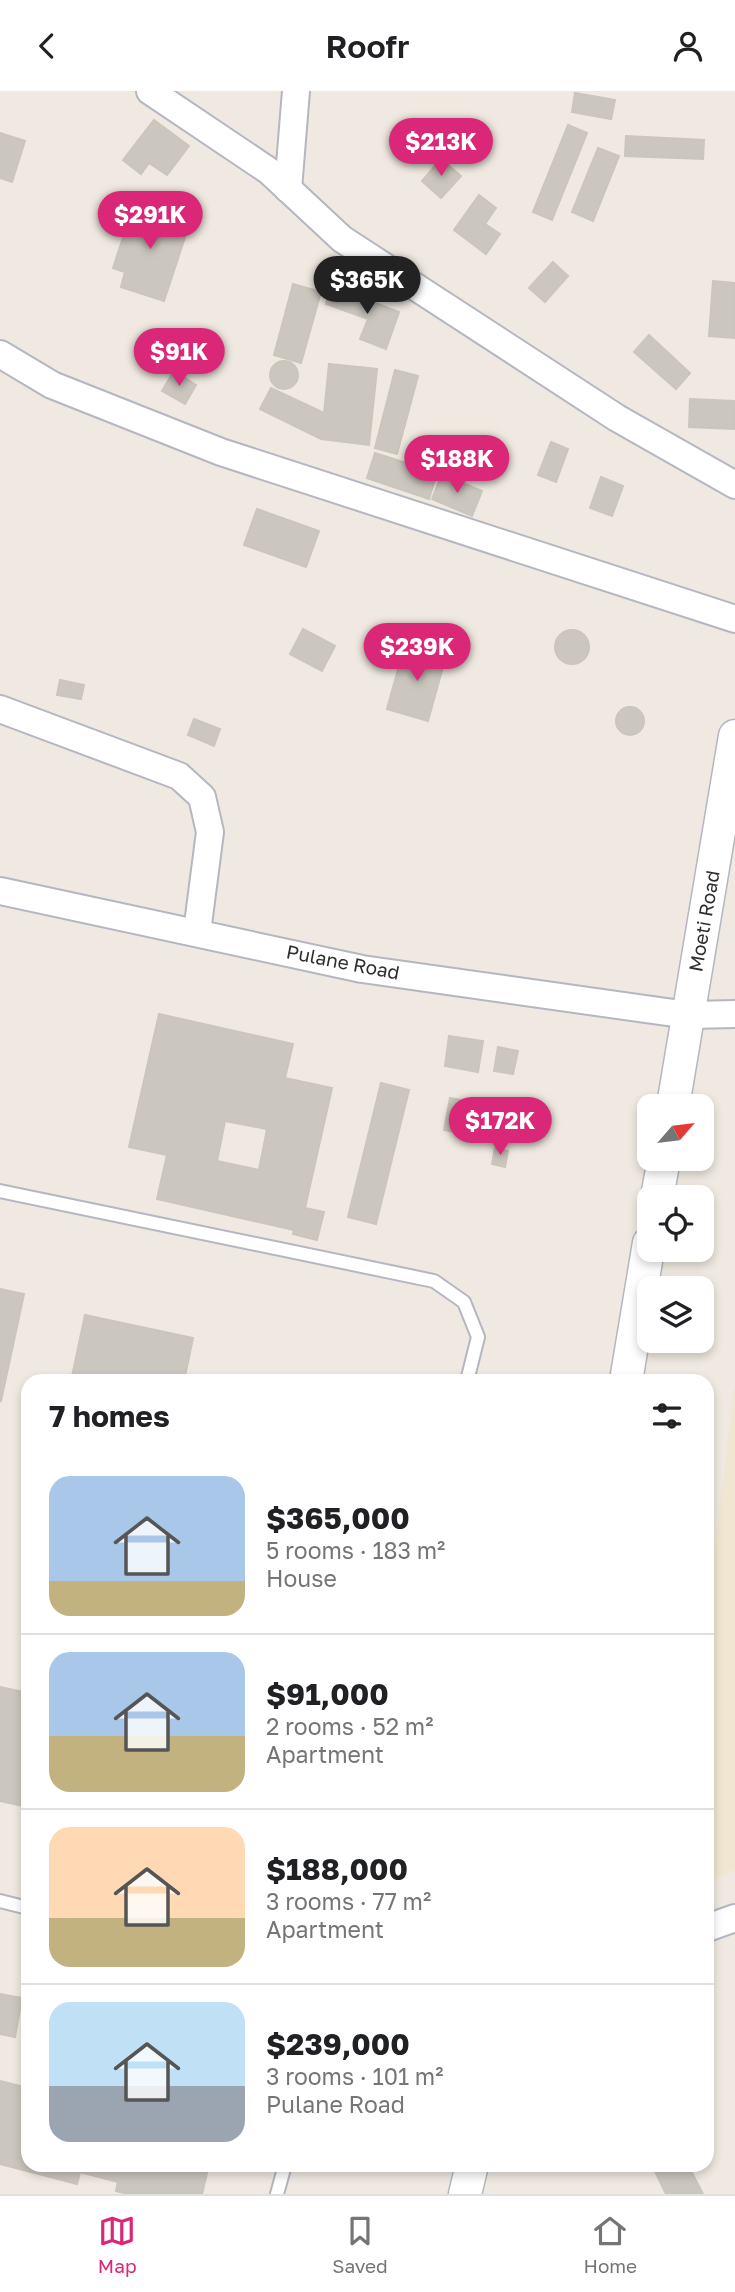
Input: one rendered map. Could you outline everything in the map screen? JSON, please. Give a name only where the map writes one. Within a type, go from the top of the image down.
[{"type":"street","points":[[150,91],[269,171],[342,239],[617,418],[735,485]]},
{"type":"street","points":[[288,189],[296,91]]},
{"type":"street","points":[[0,354],[52,385],[221,453],[735,619]]},
{"type":"street","points":[[0,709],[179,776],[202,797],[210,832],[197,932]]},
{"type":"street","name":"Moeti Road","points":[[675,1094],[735,736]]},
{"type":"street","name":"Pulane Road","points":[[0,891],[362,969],[688,1015],[735,1014]]},
{"type":"street","points":[[627,1374],[646,1262]]},
{"type":"street","points":[[714,1926],[735,1918]]},
{"type":"street","points":[[465,2194],[470,2172]]},
{"type":"street","points":[[479,2172],[481,2194]]},
{"type":"lane","points":[[0,1191],[434,1281],[464,1302],[478,1337],[469,1374]]},
{"type":"lane","points":[[0,1901],[21,1906]]},
{"type":"lane","points":[[277,2194],[283,2172]]},
{"type":"shaded area","points":[[735,1385],[735,1870],[714,1877],[714,1554]]},
{"type":"building","points":[[575,93],[615,100],[611,119],[572,112]]},
{"type":"building","points":[[154,120],[189,146],[167,175],[149,163],[141,174],[123,160]]},
{"type":"building","points":[[568,125],[587,133],[552,220],[533,212]]},
{"type":"building","points":[[0,133],[25,141],[12,182],[0,178]]},
{"type":"building","points":[[626,136],[704,140],[703,159],[625,156]]},
{"type":"building","points":[[598,148],[619,156],[593,221],[572,212]]},
{"type":"building","points":[[441,159],[461,176],[441,198],[422,181]]},
{"type":"building","points":[[479,195],[496,208],[485,224],[500,234],[486,254],[454,230]]},
{"type":"building","points":[[134,204],[190,222],[164,301],[121,287],[125,272],[113,268]]},
{"type":"building","points":[[553,262],[568,276],[545,302],[529,288]]},
{"type":"building","points":[[713,281],[735,283],[735,338],[709,336]]},
{"type":"building","points":[[293,284],[321,292],[301,363],[274,355]]},
{"type":"building","points":[[332,286],[399,312],[386,349],[360,339],[368,319],[326,304]]},
{"type":"building","points":[[649,335],[690,373],[676,389],[634,352]]},
{"type":"building","points":[[284,361],[294,365],[298,375],[294,385],[284,389],[274,385],[270,375],[274,365]]},
{"type":"building","points":[[329,364],[377,369],[369,445],[321,439],[260,409],[271,388],[324,413]]},
{"type":"building","points":[[395,370],[418,376],[397,454],[375,448]]},
{"type":"building","points":[[174,371],[196,385],[185,404],[162,391]]},
{"type":"building","points":[[690,399],[735,401],[735,429],[689,427]]},
{"type":"building","points":[[551,442],[568,449],[556,482],[538,475]]},
{"type":"building","points":[[375,453],[437,473],[429,499],[367,478]]},
{"type":"building","points":[[442,474],[482,491],[472,516],[432,499]]},
{"type":"building","points":[[601,477],[623,486],[612,516],[590,508]]},
{"type":"building","points":[[257,509],[319,531],[306,567],[244,545]]},
{"type":"building","points":[[303,629],[335,646],[322,671],[290,654]]},
{"type":"building","points":[[572,630],[584,635],[589,647],[584,659],[572,664],[560,659],[555,647],[560,635]]},
{"type":"building","points":[[405,644],[446,656],[428,721],[387,709]]},
{"type":"building","points":[[60,680],[84,685],[81,699],[57,695]]},
{"type":"building","points":[[630,707],[640,711],[644,721],[640,731],[630,735],[620,731],[616,721],[620,711]]},
{"type":"building","points":[[194,719],[220,729],[214,746],[188,735]]},
{"type":"building","points":[[159,1014],[293,1044],[285,1078],[332,1088],[305,1208],[324,1212],[317,1240],[293,1234],[294,1230],[157,1199],[167,1155],[129,1147]],"holes":[[[225,1121],[267,1129],[259,1170],[217,1161]]]},
{"type":"building","points":[[449,1036],[483,1041],[478,1072],[445,1066]]},
{"type":"building","points":[[498,1047],[518,1051],[513,1074],[494,1071]]},
{"type":"building","points":[[381,1083],[409,1090],[376,1224],[348,1217]]},
{"type":"building","points":[[450,1098],[492,1106],[486,1138],[444,1130]]},
{"type":"building","points":[[495,1148],[508,1151],[505,1167],[492,1164]]},
{"type":"building","points":[[0,1289],[24,1294],[1,1401],[0,1400]]},
{"type":"building","points":[[85,1315],[193,1338],[185,1374],[72,1374]]},
{"type":"building","points":[[0,1687],[21,1692],[21,1806],[0,1801]]},
{"type":"building","points":[[0,1994],[21,1998],[15,2037],[0,2034]]},
{"type":"building","points":[[0,2081],[21,2086],[21,2169],[0,2164]]},
{"type":"building","points":[[31,2172],[80,2172],[77,2184]]},
{"type":"building","points":[[80,2172],[207,2172],[202,2194],[128,2194],[116,2191],[118,2182]]},
{"type":"building","points":[[655,2172],[692,2172],[703,2194],[666,2194]]}]
